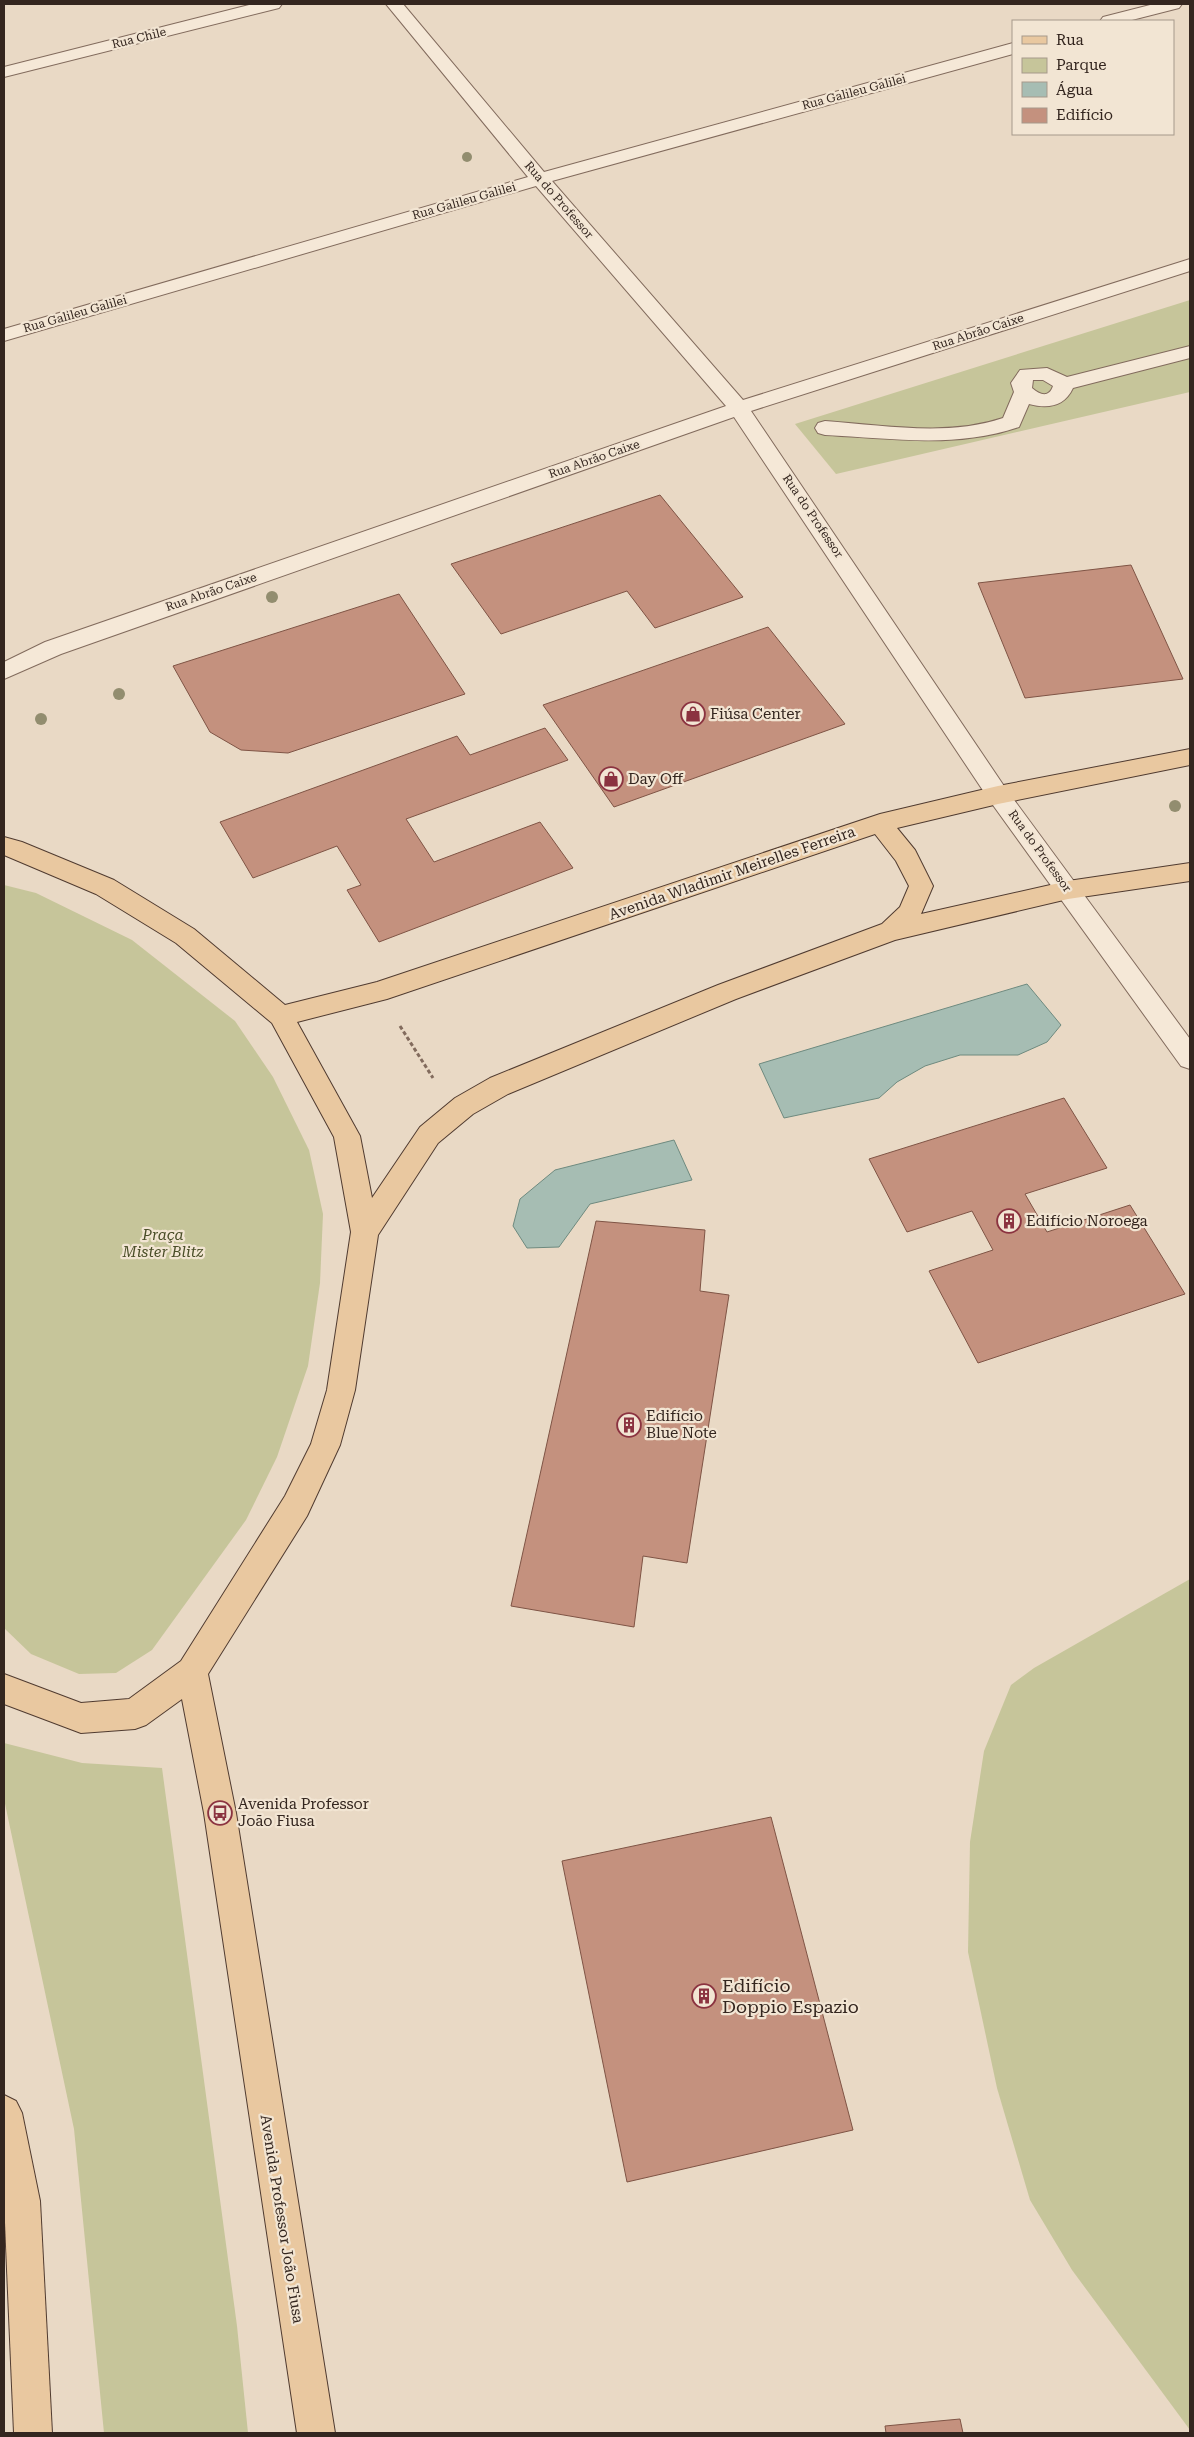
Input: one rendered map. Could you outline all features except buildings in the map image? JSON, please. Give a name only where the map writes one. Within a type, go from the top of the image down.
[{"type":"main road","name":"Avenida Wladimir Meirelles Ferreira","points":[[281,1016],[378,992],[880,823],[998,795],[1190,757]]},
{"type":"main road","points":[[880,823],[906,856],[921,886],[910,912],[891,931]]},
{"type":"main road","points":[[4,1689],[81,1718],[135,1714],[192,1672],[296,1506],[325,1446],[341,1390],[366,1232],[347,1136],[281,1016],[177,932],[105,887],[7,844]]},
{"type":"main road","points":[[366,1232],[429,1135],[456,1113],[508,1082],[727,992],[891,931],[1068,890],[1190,872]]},
{"type":"main road","name":"Avenida Professor João Fiusa","points":[[192,1672],[220,1813],[316,2433]]},
{"type":"main road","points":[[4,2113],[22,2201],[33,2433]]},
{"type":"street","name":"Rua Chile","points":[[4,72],[273,4]]},
{"type":"street","name":"Rua do Professor","points":[[394,4],[540,179],[740,408],[998,795],[1190,1059]]},
{"type":"street","points":[[1113,20],[1173,4]]},
{"type":"street","name":"Rua Galileu Galilei","points":[[4,335],[540,179],[1012,48]]},
{"type":"street","name":"Rua Abrão Caixe","points":[[4,670],[52,648],[740,408],[1190,265]]},
{"type":"street","points":[[826,428],[958,434],[996,429],[1012,422],[1024,392],[1030,399],[1039,402],[1052,400],[1063,390],[1064,384],[1190,352]]},
{"type":"path","points":[[378,992],[456,1113]]},
{"type":"green space","points":[[1190,300],[1190,392],[836,474],[795,424]]},
{"type":"green space","name":"Praça Mister Blitz","points":[[4,885],[36,893],[132,940],[235,1021],[273,1077],[309,1150],[323,1214],[320,1283],[308,1366],[277,1457],[246,1520],[152,1650],[116,1673],[79,1674],[31,1654],[4,1628]]},
{"type":"green space","points":[[1190,1579],[1190,2430],[1072,2270],[1030,2200],[997,2088],[968,1952],[970,1842],[984,1751],[1011,1685],[1034,1668]]},
{"type":"green space","points":[[4,1743],[82,1763],[162,1768],[237,2326],[248,2433],[104,2433],[74,2129],[4,1799]]},
{"type":"water","points":[[1027,984],[1061,1025],[1047,1042],[1018,1055],[960,1055],[925,1066],[897,1082],[879,1098],[784,1118],[759,1064]]},
{"type":"water","points":[[674,1140],[692,1180],[590,1204],[559,1247],[527,1248],[513,1226],[520,1199],[555,1170]]},
{"type":"place","name":"Fiúsa Center","points":[[693,714]]},
{"type":"place","name":"Day Off","points":[[611,779]]},
{"type":"place","name":"Edifício Noroega","points":[[1009,1221]]},
{"type":"place","name":"Edifício Blue Note","points":[[629,1425]]},
{"type":"place","name":"Avenida Professor João Fiusa","points":[[220,1813]]},
{"type":"place","name":"Edifício Doppio Espazio","points":[[704,1996]]}]
